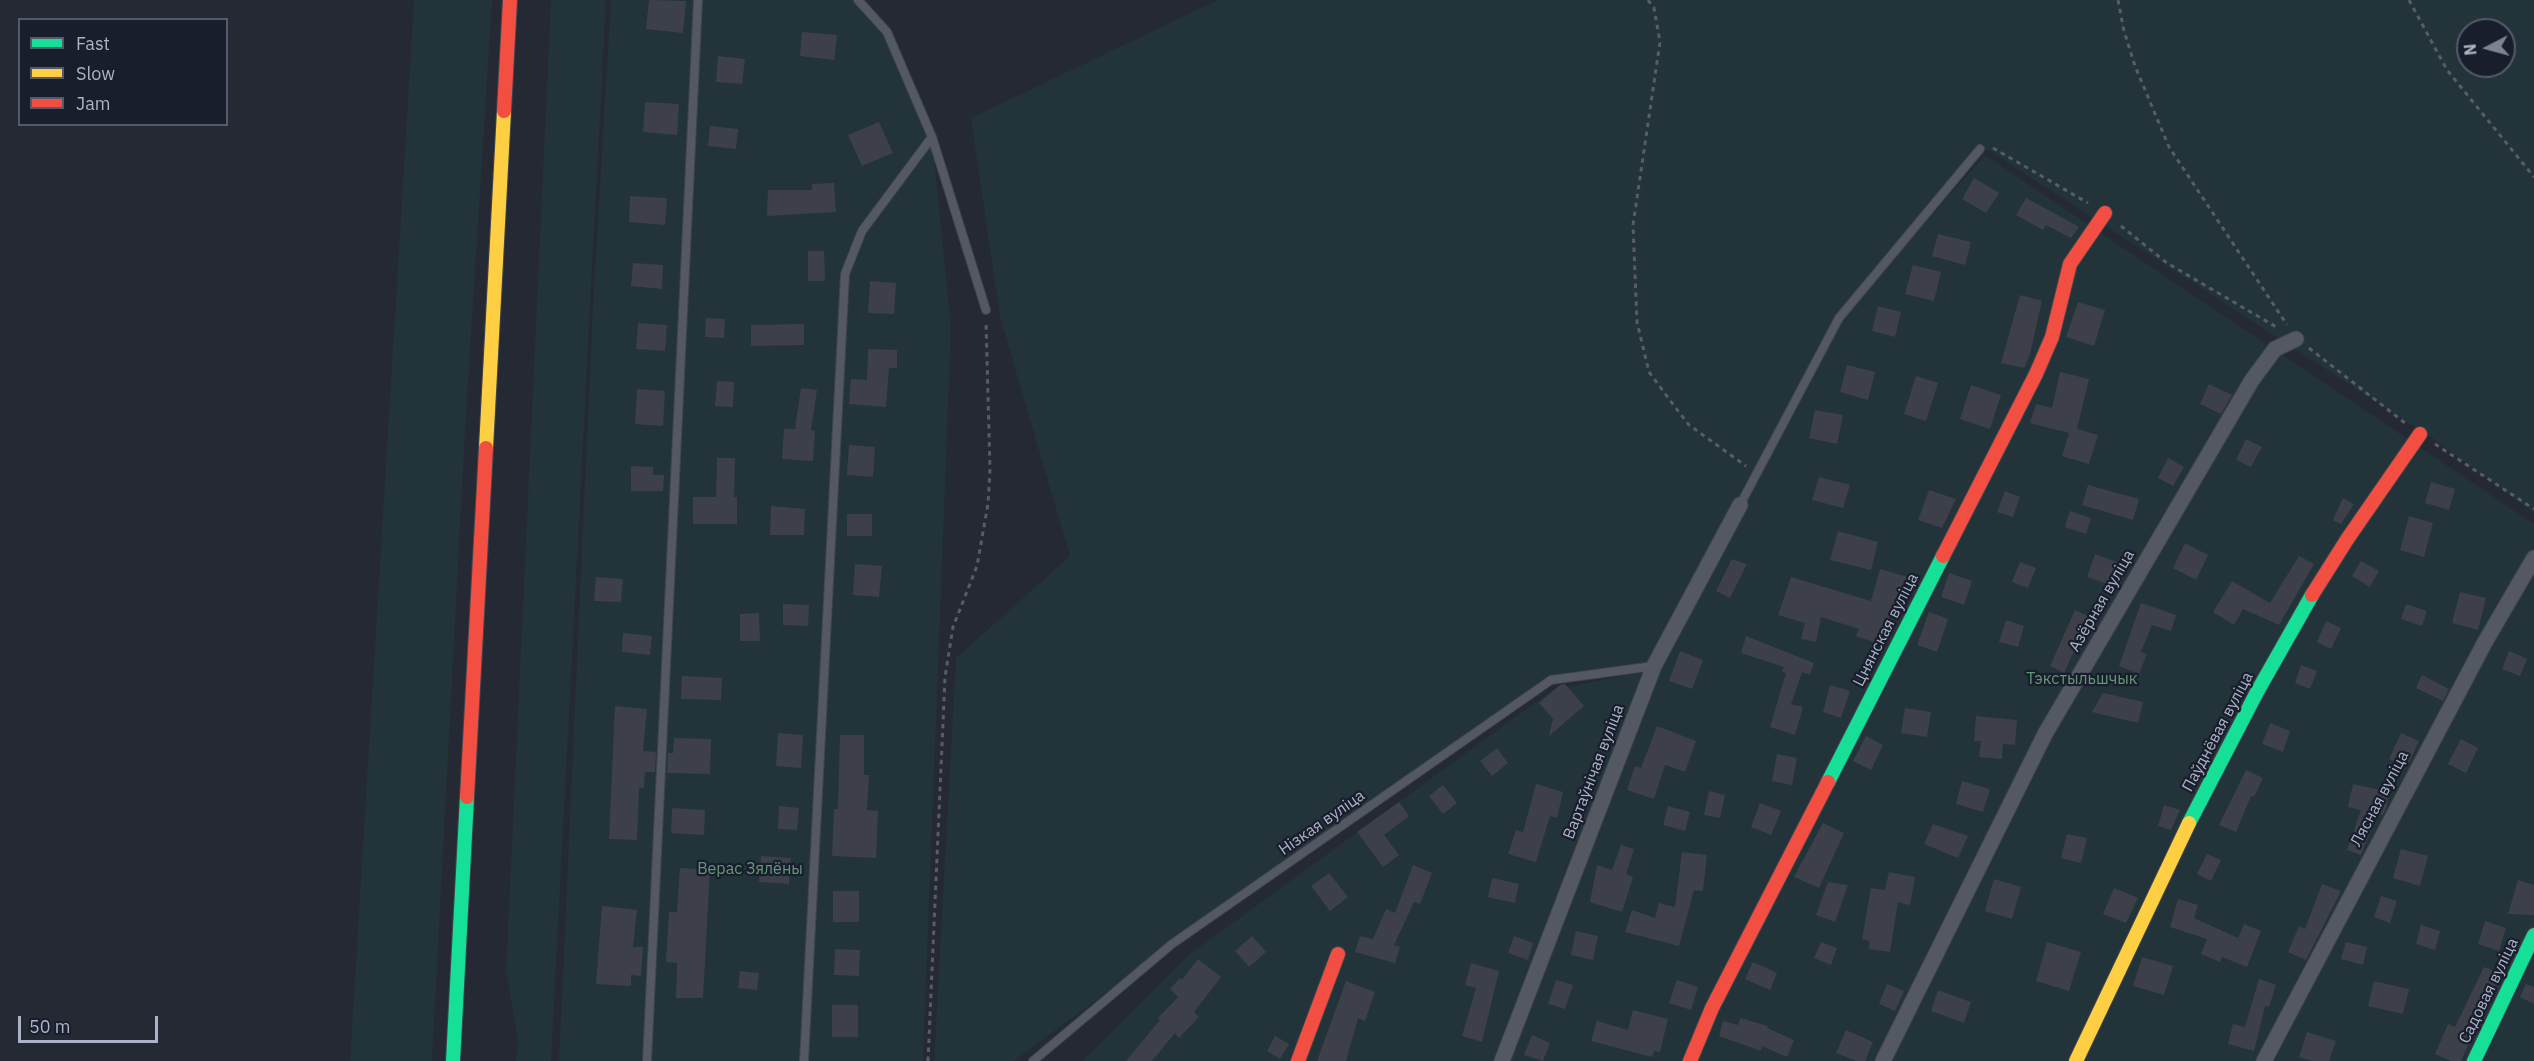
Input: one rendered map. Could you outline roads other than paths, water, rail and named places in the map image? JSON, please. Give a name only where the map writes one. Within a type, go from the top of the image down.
[{"type":"street","points":[[453,1061],[510,0]]},
{"type":"street","name":"Цнянская вуліца","points":[[1690,1061],[1712,1008],[2036,374],[2052,337],[2070,264],[2104,213]]},
{"type":"street","name":"Азёрная вуліца","points":[[1883,1061],[2045,734],[2252,380],[2275,349],[2296,339]]},
{"type":"street","name":"Паўднёвая вуліца","points":[[2076,1061],[2135,933],[2251,702],[2326,572],[2420,434]]},
{"type":"street","name":"Вартаўнічая вуліца","points":[[1502,1061],[1654,666],[1740,506]]},
{"type":"street","name":"Лясная вуліца","points":[[2264,1061],[2485,642],[2534,558]]},
{"type":"street","name":"Садовая вуліца","points":[[2474,1061],[2534,934]]},
{"type":"street","points":[[1298,1061],[1338,954]]},
{"type":"lane","points":[[647,1061],[698,0]]},
{"type":"lane","points":[[858,0],[887,32],[932,137],[986,310]]},
{"type":"lane","points":[[804,1061],[845,274],[862,231],[932,137]]},
{"type":"lane","points":[[1740,506],[1839,318],[1980,149]]},
{"type":"lane","name":"Нізкая вуліца","points":[[1033,1061],[1172,944],[1551,680],[1654,666]]},
{"type":"park label","name":"Тэкстыльшчык","points":[[2082,679]]},
{"type":"park label","name":"Верас Зялёны","points":[[750,869]]}]
